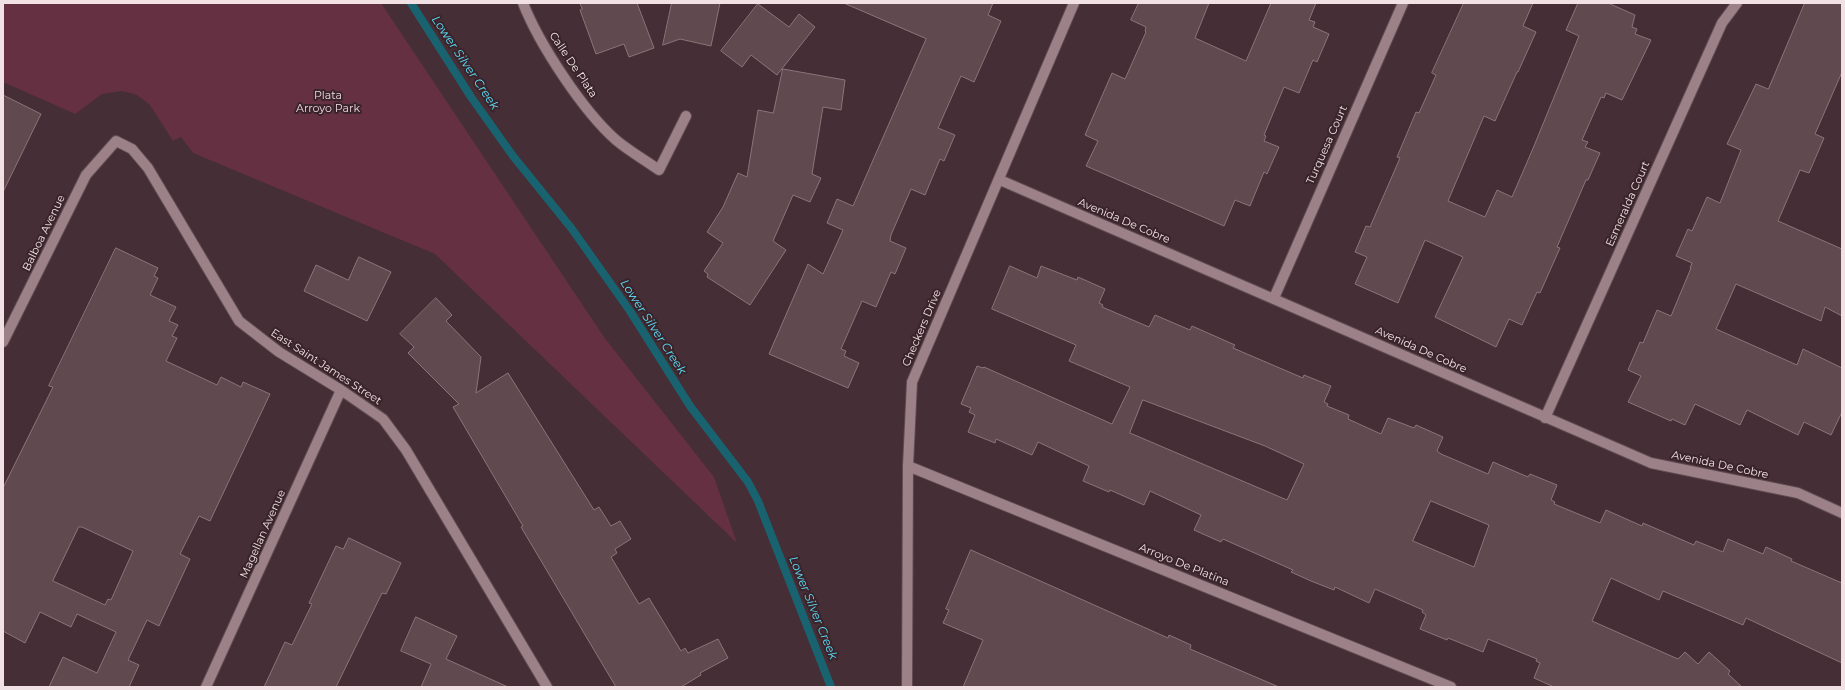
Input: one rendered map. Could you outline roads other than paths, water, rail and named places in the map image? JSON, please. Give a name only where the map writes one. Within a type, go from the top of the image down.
[{"type":"street","name":"Calle De Plata","points":[[523,3],[530,22],[578,97],[616,140],[659,170],[686,116]]},
{"type":"street","name":"Checkers Drive","points":[[907,687],[908,466],[912,382],[1000,180],[1074,3]]},
{"type":"street","name":"Turquesa Court","points":[[1274,298],[1403,3]]},
{"type":"street","name":"Esmeralda Court","points":[[1545,418],[1722,23],[1737,3]]},
{"type":"street","name":"Balboa Avenue","points":[[3,342],[86,175],[116,142]]},
{"type":"street","name":"East Saint James Street","points":[[116,142],[132,149],[148,168],[240,321],[279,352],[341,390],[383,419],[406,450],[547,687]]},
{"type":"street","name":"Avenida De Cobre","points":[[1000,180],[1651,463],[1798,493],[1842,513]]},
{"type":"street","name":"Magellan Avenue","points":[[206,687],[341,390]]},
{"type":"street","name":"Arroyo De Platina","points":[[908,466],[1451,687]]},
{"type":"waterway","name":"Lower Silver Creek","points":[[411,3],[471,97],[513,156],[572,229],[630,311],[690,406],[748,482],[758,501],[831,687]]},
{"type":"park label","name":"Plata Arroyo Park","points":[[328,102]]}]
